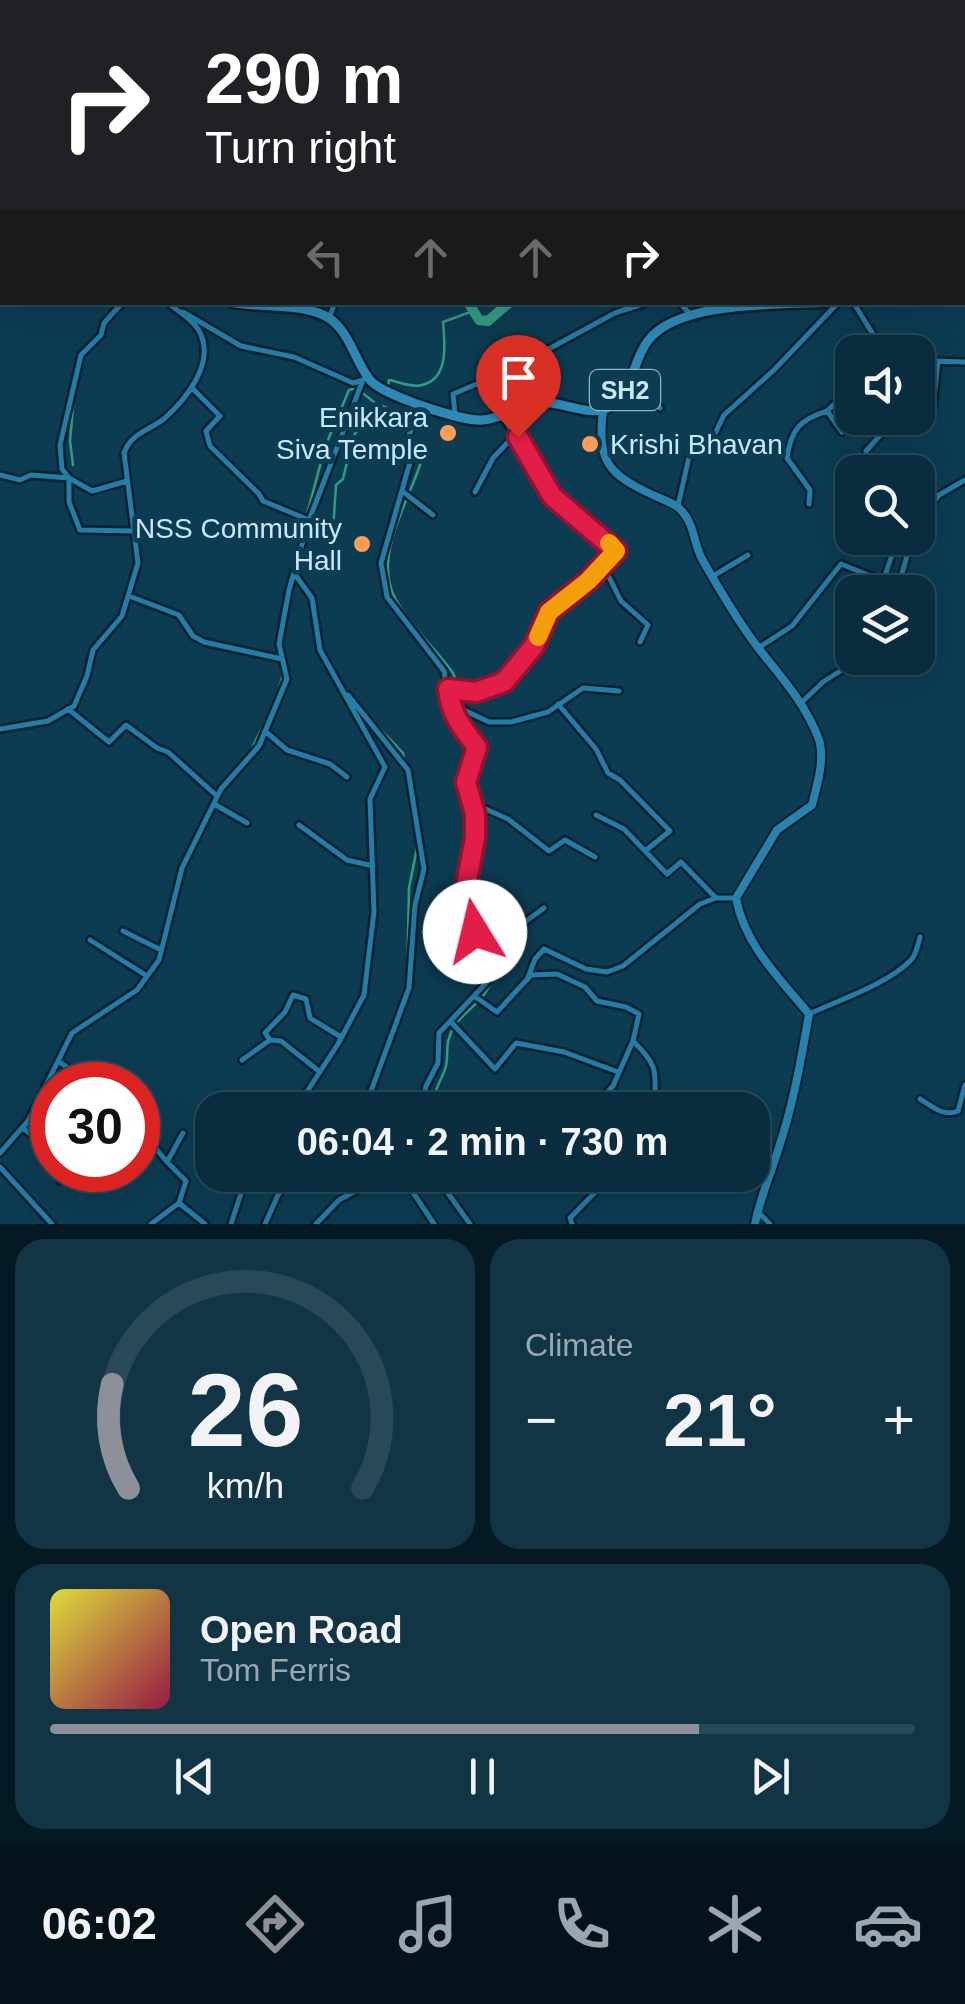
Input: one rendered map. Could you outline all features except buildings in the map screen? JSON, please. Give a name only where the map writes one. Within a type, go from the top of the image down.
[{"type":"main road","points":[[257,305],[324,314],[329,319]]},
{"type":"main road","name":"SH2","points":[[329,319],[347,336],[362,384],[482,421],[545,402],[603,410],[621,397],[640,353],[655,332],[691,315],[789,305]]},
{"type":"street","points":[[119,305],[78,362],[60,453],[62,469],[69,478],[92,491],[127,481]]},
{"type":"street","points":[[0,729],[48,722],[68,709],[80,696],[92,650],[122,616],[138,563],[126,446],[140,431],[166,417],[193,388],[204,351],[202,337],[171,305]]},
{"type":"street","points":[[58,1062],[72,1033],[137,990],[159,960],[182,868],[218,796],[259,746],[287,679],[279,644],[309,520],[362,384],[294,357],[241,346],[172,305]]},
{"type":"street","points":[[329,319],[334,305]]},
{"type":"street","points":[[454,414],[453,394],[510,370],[615,313],[640,305]]},
{"type":"street","points":[[682,305],[691,315]]},
{"type":"street","points":[[678,506],[690,458],[709,446],[724,414],[774,370],[834,305]]},
{"type":"street","points":[[855,305],[873,335]]},
{"type":"street","points":[[935,389],[938,361]]},
{"type":"street","points":[[935,362],[965,362]]},
{"type":"street","points":[[634,374],[660,408]]},
{"type":"street","points":[[193,388],[220,416],[206,431],[210,446],[263,501],[309,520]]},
{"type":"street","points":[[808,504],[810,490],[788,458],[790,435],[804,418],[827,411],[835,403]]},
{"type":"street","points":[[422,404],[408,442],[411,459],[406,495],[380,563],[388,597],[444,671],[453,690],[449,704],[457,722],[477,747],[466,782],[475,838],[467,880],[468,904],[487,982],[477,999],[439,1033],[438,1063],[425,1092]]},
{"type":"street","points":[[603,410],[600,440],[612,472],[678,506],[693,528],[696,547],[758,648],[789,682],[820,741],[820,774],[812,805],[777,830],[736,898],[740,921],[769,966],[810,1014]]},
{"type":"street","points":[[827,411],[835,422]]},
{"type":"street","points":[[453,690],[476,692],[504,682],[534,646],[549,612],[603,565],[615,549],[552,496],[502,415]]},
{"type":"street","points":[[475,492],[493,458],[510,440],[511,430]]},
{"type":"street","points":[[866,451],[880,435]]},
{"type":"street","points":[[0,474],[20,480],[31,474],[69,478]]},
{"type":"street","points":[[69,478],[69,502],[80,530],[134,531]]},
{"type":"street","points":[[935,500],[965,480]]},
{"type":"street","points":[[406,495],[433,515]]},
{"type":"street","points":[[714,576],[748,555]]},
{"type":"street","points":[[758,648],[792,626],[840,564],[883,581],[892,555]]},
{"type":"street","points":[[603,565],[621,600],[648,625],[640,642]]},
{"type":"street","points":[[295,570],[312,598],[320,650],[385,767],[370,800],[370,968],[364,994],[342,1038],[307,1092]]},
{"type":"street","points":[[130,596],[179,615],[192,636],[204,642],[282,659]]},
{"type":"street","points":[[800,704],[835,674]]},
{"type":"street","points":[[339,686],[408,770],[424,869],[414,904],[409,988],[371,1092]]},
{"type":"street","points":[[449,704],[489,722],[536,716],[583,688],[619,691]]},
{"type":"street","points":[[558,704],[596,750],[608,774],[620,780],[670,831],[645,851]]},
{"type":"street","points":[[68,709],[109,742],[126,725],[168,752],[218,796]]},
{"type":"street","points":[[265,731],[287,750],[330,764],[347,777]]},
{"type":"street","points":[[472,802],[508,820],[549,851],[565,840],[595,857]]},
{"type":"street","points":[[214,804],[247,823]]},
{"type":"street","points":[[596,815],[624,829],[667,874],[681,862],[716,898]]},
{"type":"street","points":[[299,825],[347,860],[373,866]]},
{"type":"street","points":[[527,980],[535,959],[544,949],[596,972],[623,966],[700,904],[716,898],[736,898]]},
{"type":"street","points":[[480,955],[544,908]]},
{"type":"street","points":[[123,932],[161,950]]},
{"type":"street","points":[[810,1014],[849,1000],[914,959],[920,938]]},
{"type":"street","points":[[90,940],[147,976]]},
{"type":"street","points":[[477,999],[497,1012],[532,975],[558,974],[585,987],[596,1001],[640,1014],[633,1041],[608,1092]]},
{"type":"street","points":[[270,1040],[264,1033],[285,1012],[293,995],[306,999],[310,1018],[342,1038]]},
{"type":"street","points":[[755,1224],[798,1077],[810,1014]]},
{"type":"street","points":[[450,1020],[495,1069],[516,1043],[564,1052],[618,1072]]},
{"type":"street","points":[[242,1060],[270,1040],[281,1041],[320,1072]]},
{"type":"street","points":[[633,1041],[648,1055],[657,1076],[656,1092]]},
{"type":"street","points":[[920,1099],[950,1114],[958,1111],[965,1086]]},
{"type":"street","points":[[0,1153],[30,1113]]},
{"type":"street","points":[[22,1128],[30,1134]]},
{"type":"street","points":[[167,1162],[183,1133]]},
{"type":"street","points":[[151,1224],[179,1203],[186,1182],[160,1154]]},
{"type":"street","points":[[0,1167],[52,1224]]},
{"type":"street","points":[[231,1224],[242,1192]]},
{"type":"street","points":[[265,1224],[280,1192]]},
{"type":"street","points":[[316,1224],[339,1200],[354,1192]]},
{"type":"street","points":[[413,1192],[434,1224]]},
{"type":"street","points":[[446,1192],[470,1224]]},
{"type":"street","points":[[572,1224],[570,1218],[595,1192]]},
{"type":"street","points":[[179,1203],[205,1224]]},
{"type":"street","points":[[758,1211],[770,1224]]},
{"type":"waterway","points":[[470,305],[479,320],[488,321],[507,305]]},
{"type":"waterway","points":[[388,386],[389,380],[422,385],[437,376],[443,359],[443,322],[473,311]]},
{"type":"waterway","points":[[298,548],[325,447],[349,390],[356,388],[374,402]]},
{"type":"waterway","points":[[73,465],[70,441],[74,397]]},
{"type":"waterway","points":[[297,568],[331,561],[336,485],[343,479],[353,437],[375,403],[413,419]]},
{"type":"waterway","points":[[413,449],[421,462],[390,547],[389,582],[407,618],[453,673],[457,683],[455,702]]},
{"type":"waterway","points":[[277,643],[281,621]]},
{"type":"waterway","points":[[277,696],[283,674],[280,661]]},
{"type":"waterway","points":[[435,1092],[446,1066],[451,1032],[491,981],[471,881],[480,821],[473,784],[482,749],[457,710]]},
{"type":"waterway","points":[[251,750],[270,713]]},
{"type":"waterway","points":[[366,714],[403,753],[404,762]]},
{"type":"waterway","points":[[407,985],[409,888],[418,843]]},
{"type":"waterway","points":[[159,946],[176,882]]},
{"type":"waterway","points":[[85,1022],[124,996]]},
{"type":"waterway","points":[[387,1056],[401,1017]]},
{"type":"waterway","points":[[55,1062],[68,1036]]},
{"type":"waterway","points":[[353,1195],[359,1192]]},
{"type":"slow traffic","points":[[538,637],[549,612],[588,581],[616,551],[609,543]]},
{"type":"place","name":"Enikkara Siva Temple","points":[[448,433]]},
{"type":"place","name":"Krishi Bhavan","points":[[590,444]]},
{"type":"place","name":"NSS Community Hall","points":[[362,544]]},
{"type":"route","points":[[475,932],[467,880],[475,814],[466,782],[477,747],[457,722],[450,708],[448,689],[476,692],[504,682],[534,646],[549,612],[588,581],[616,551],[552,496],[518,437]]}]
